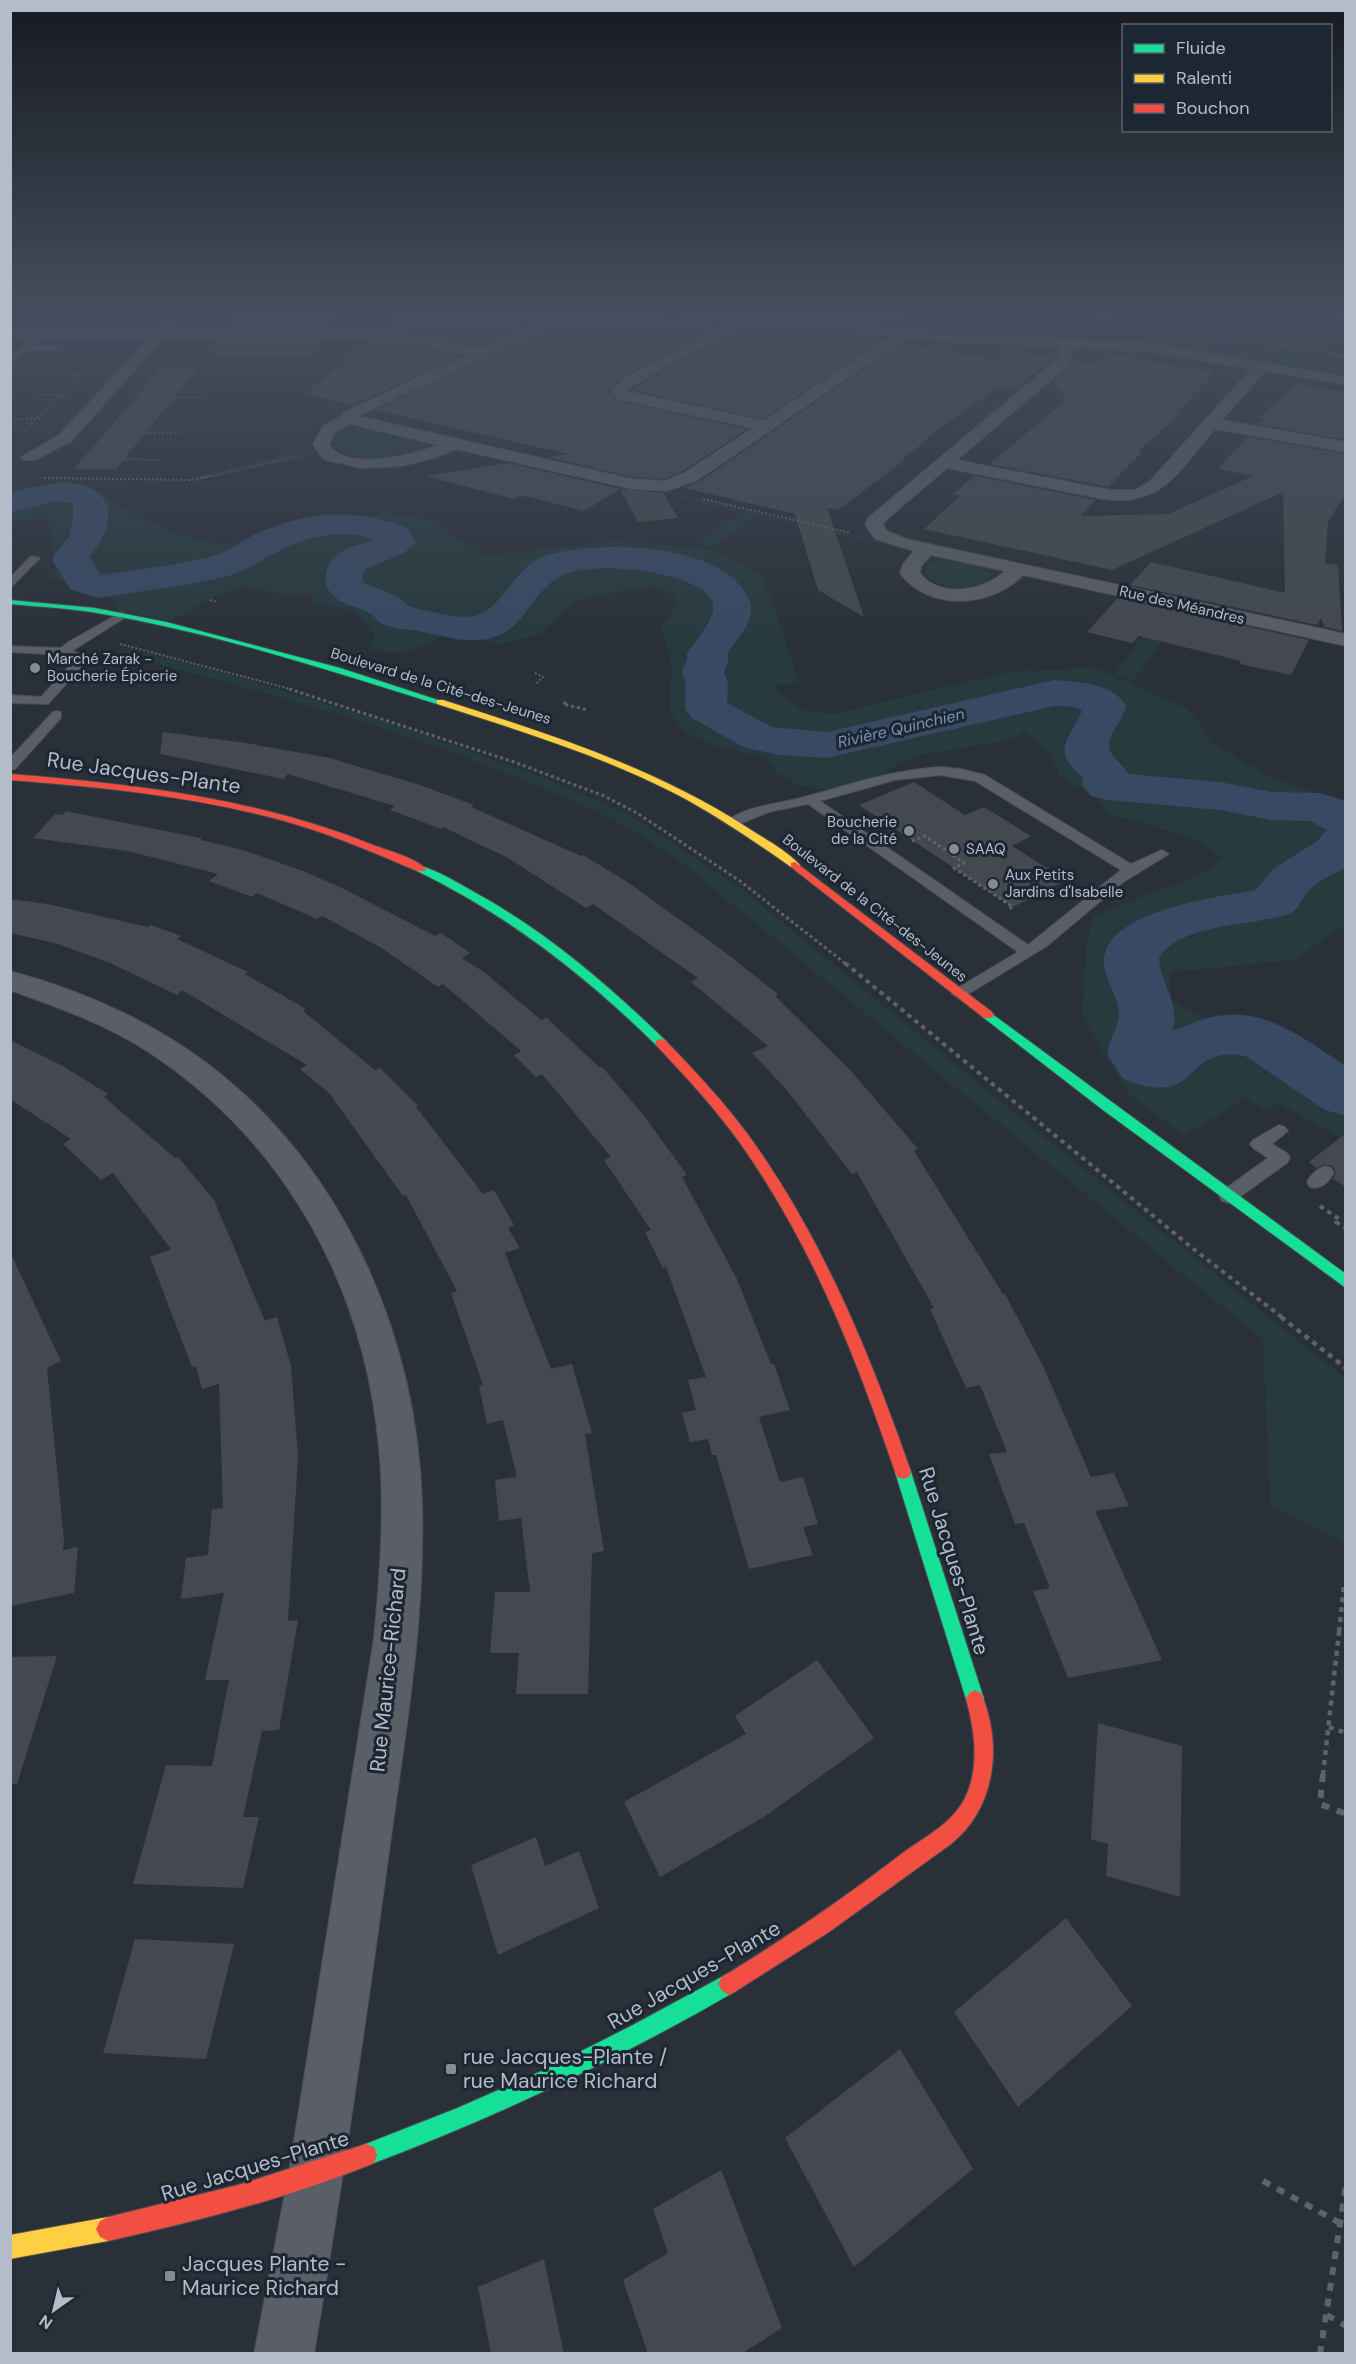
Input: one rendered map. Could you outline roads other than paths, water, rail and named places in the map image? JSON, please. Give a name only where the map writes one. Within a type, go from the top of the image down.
[{"type":"street","points":[[29,457],[65,438],[79,422]]},
{"type":"street","points":[[342,422],[329,429],[321,444],[325,452],[345,460],[379,464],[403,462],[454,444]]},
{"type":"street","points":[[362,422],[632,484],[656,487],[687,479],[772,422]]},
{"type":"street","points":[[749,422],[767,426]]},
{"type":"street","name":"Rue des Méandres","points":[[991,422],[878,517],[874,525],[877,532],[886,537],[928,548],[1346,640]]},
{"type":"street","points":[[944,462],[1102,494],[1135,495],[1156,485],[1210,423],[1346,447]]},
{"type":"street","points":[[928,548],[912,564],[910,573],[917,582],[935,591],[963,594],[991,591],[1019,568]]},
{"type":"street","name":"Boulevard de la Cité-des-Jeunes","points":[[10,602],[122,615],[165,624],[337,670],[514,725],[596,755],[679,792],[732,823],[814,879],[960,994],[1346,1282]]},
{"type":"street","name":"Rue Jacques-Plante","points":[[10,777],[124,787],[210,800],[291,819],[383,853],[466,893],[526,929],[586,973],[649,1028],[700,1083],[752,1150],[780,1189],[828,1277],[868,1368],[887,1420],[981,1718],[986,1746],[984,1770],[975,1797],[960,1822],[816,1928],[764,1963],[586,2060],[456,2120],[317,2172],[176,2214],[10,2247]]},
{"type":"street","name":"Rue Maurice-Richard","points":[[10,980],[92,1009],[162,1046],[222,1089],[270,1136],[311,1190],[347,1258],[375,1330],[395,1421],[399,1471],[401,1576],[396,1638],[317,2172],[284,2354]]},
{"type":"lane","points":[[10,585],[35,558]]},
{"type":"lane","points":[[64,652],[72,644],[122,615]]},
{"type":"lane","points":[[10,649],[64,652],[80,657],[81,661],[44,701],[10,699]]},
{"type":"lane","points":[[10,766],[57,715]]},
{"type":"lane","points":[[732,823],[765,809],[810,800],[898,776],[961,771],[980,778],[1130,870]]},
{"type":"lane","points":[[810,800],[1028,952]]},
{"type":"lane","points":[[960,994],[1050,938],[1110,884],[1130,870],[1162,854]]},
{"type":"lane","points":[[1228,1196],[1281,1158],[1259,1144],[1279,1131]]},
{"type":"waterway","name":"Rivière Quinchien","points":[[10,503],[59,492],[69,492],[87,498],[91,513],[86,539],[71,556],[71,562],[81,573],[83,581],[97,587],[218,567],[283,535],[315,526],[348,524],[380,530],[395,536],[398,542],[353,561],[344,573],[343,580],[349,590],[382,604],[397,616],[464,628],[480,627],[503,616],[534,579],[554,565],[571,561],[624,559],[654,561],[682,567],[706,575],[724,588],[732,604],[730,619],[707,654],[708,659],[703,672],[707,684],[707,709],[759,738],[779,742],[827,745],[1054,693],[1084,695],[1104,705],[1101,717],[1089,737],[1087,749],[1090,759],[1105,772],[1105,784],[1108,786],[1220,796],[1271,806],[1320,807],[1346,821]]},
{"type":"waterway","name":"Rivière Quinchien","points":[[1346,839],[1334,852],[1291,880],[1273,902],[1197,916],[1179,922],[1146,939],[1132,953],[1135,979],[1147,1009],[1146,1023],[1137,1051],[1138,1058],[1143,1063],[1160,1068],[1180,1050],[1222,1034],[1242,1033],[1268,1043],[1346,1095]]},
{"type":"place","name":"Marché Zarak - Boucherie Épicerie","points":[[35,668]]},
{"type":"place","name":"Boucherie de la Cité","points":[[909,831]]},
{"type":"place","name":"SAAQ","points":[[954,849]]},
{"type":"place","name":"Aux Petits Jardins d'Isabelle","points":[[993,884]]},
{"type":"place","name":"rue Jacques-Plante / rue Maurice Richard","points":[[451,2069]]},
{"type":"place","name":"Jacques Plante - Maurice Richard","points":[[170,2276]]}]
